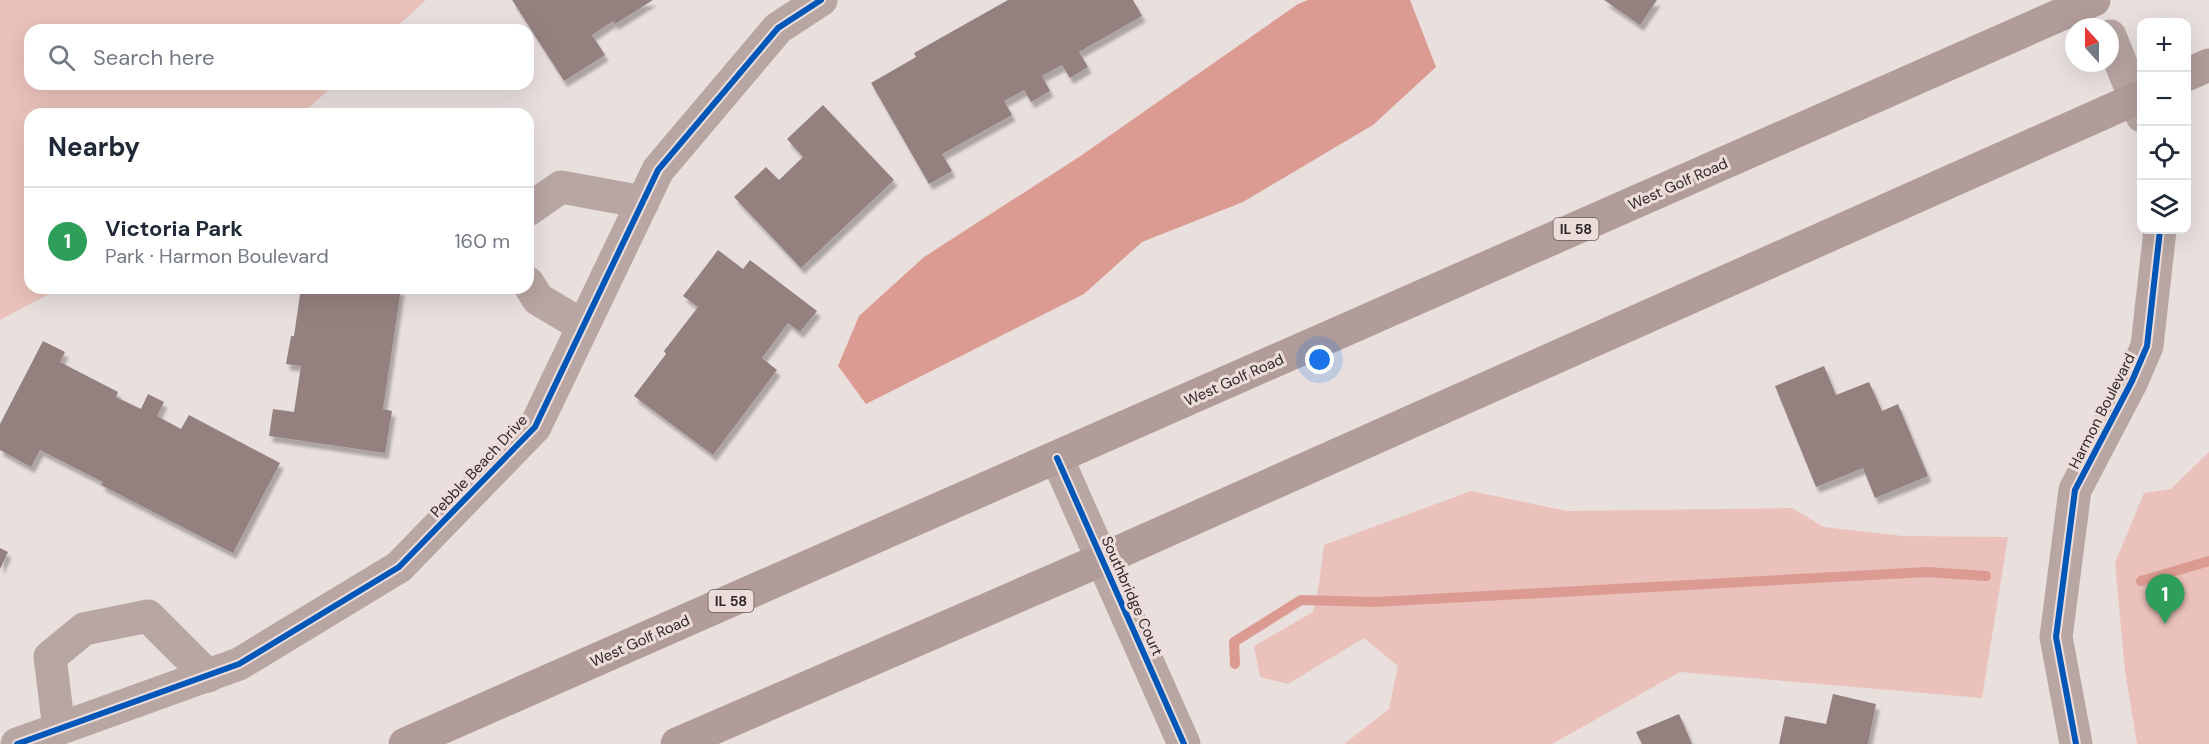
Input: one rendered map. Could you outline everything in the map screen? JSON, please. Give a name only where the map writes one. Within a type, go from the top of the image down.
[{"type":"main road","name":"West Golf Road","points":[[405,744],[2095,0]]},
{"type":"main road","points":[[2191,73],[2209,65]]},
{"type":"main road","points":[[677,744],[2137,104]]},
{"type":"street","name":"Pebble Beach Drive","points":[[17,744],[238,664],[399,567],[535,427],[658,170],[778,28],[821,0]]},
{"type":"street","points":[[2095,0],[2102,18]]},
{"type":"street","points":[[2119,57],[2137,98]]},
{"type":"street","points":[[534,206],[561,187],[643,202]]},
{"type":"street","name":"Harmon Boulevard","points":[[2076,744],[2056,637],[2075,490],[2132,381],[2147,346],[2160,234]]},
{"type":"street","points":[[534,292],[538,298],[583,326]]},
{"type":"street","name":"Southbridge Court","points":[[1057,458],[1184,744]]},
{"type":"street","points":[[59,729],[51,657],[84,629],[148,616],[208,676]]},
{"type":"shaded area","points":[[0,0],[426,0],[400,24],[24,24],[24,90],[328,90],[309,108],[24,108],[24,294],[49,294],[0,320]]},
{"type":"shaded area","points":[[1308,0],[1410,0],[1436,67],[1373,125],[1243,202],[1142,242],[1084,294],[866,404],[838,366],[859,316],[924,257],[1079,157],[1298,4]]},
{"type":"shaded area","points":[[2209,452],[2209,744],[2137,744],[2125,671],[2115,563],[2144,493],[2171,489]]},
{"type":"shaded area","points":[[1471,491],[1567,511],[1792,508],[1824,527],[1903,536],[2008,537],[1982,698],[1680,672],[1552,744],[1344,744],[1389,709],[1398,666],[1364,638],[1288,684],[1260,677],[1254,646],[1313,612],[1324,545]]},
{"type":"building","points":[[512,0],[653,0],[615,24],[613,21],[592,35],[605,55],[564,81],[534,34],[534,24],[527,24]]},
{"type":"building","points":[[1008,0],[1133,0],[1142,16],[1079,52],[1088,67],[1070,78],[1062,65],[1042,76],[1050,91],[1031,102],[1024,90],[1004,101],[1012,115],[942,154],[952,171],[929,184],[871,83],[916,57],[914,53]]},
{"type":"building","points":[[1604,0],[1657,0],[1640,25]]},
{"type":"building","points":[[823,105],[894,180],[801,268],[734,197],[766,167],[779,180],[803,157],[787,139]]},
{"type":"building","points":[[718,250],[743,269],[750,260],[817,311],[800,332],[788,323],[762,358],[777,370],[713,455],[634,396],[666,354],[664,351],[698,307],[683,296]]},
{"type":"building","points":[[300,294],[400,294],[383,409],[392,411],[385,453],[269,436],[273,409],[294,412],[301,366],[286,364],[291,336],[294,336]]},
{"type":"building","points":[[43,341],[65,352],[60,362],[118,392],[116,397],[141,409],[148,394],[164,402],[157,416],[181,429],[189,415],[280,463],[233,553],[101,485],[103,482],[40,450],[31,467],[0,450],[0,424]]},
{"type":"building","points":[[1824,366],[1836,395],[1869,382],[1882,411],[1898,404],[1928,476],[1875,498],[1863,468],[1816,487],[1775,386]]},
{"type":"building","points":[[0,548],[8,552],[0,569]]},
{"type":"building","points":[[1833,694],[1876,704],[1868,744],[1779,744],[1785,716],[1826,724]]},
{"type":"building","points":[[1679,714],[1692,744],[1642,744],[1636,732]]},
{"type":"waterway","points":[[2141,581],[2209,561]]},
{"type":"waterway","points":[[1235,664],[1234,642],[1301,600],[1375,602],[1927,572],[1986,576]]},
{"type":"cycle path","points":[[17,744],[239,664],[399,567],[535,427],[658,170],[778,28],[821,0]]},
{"type":"cycle path","points":[[2076,744],[2056,637],[2075,490],[2132,381],[2147,346],[2160,234]]},
{"type":"cycle path","points":[[1057,458],[1184,744]]},
{"type":"place","name":"Victoria Park","points":[[2165,624]]}]
